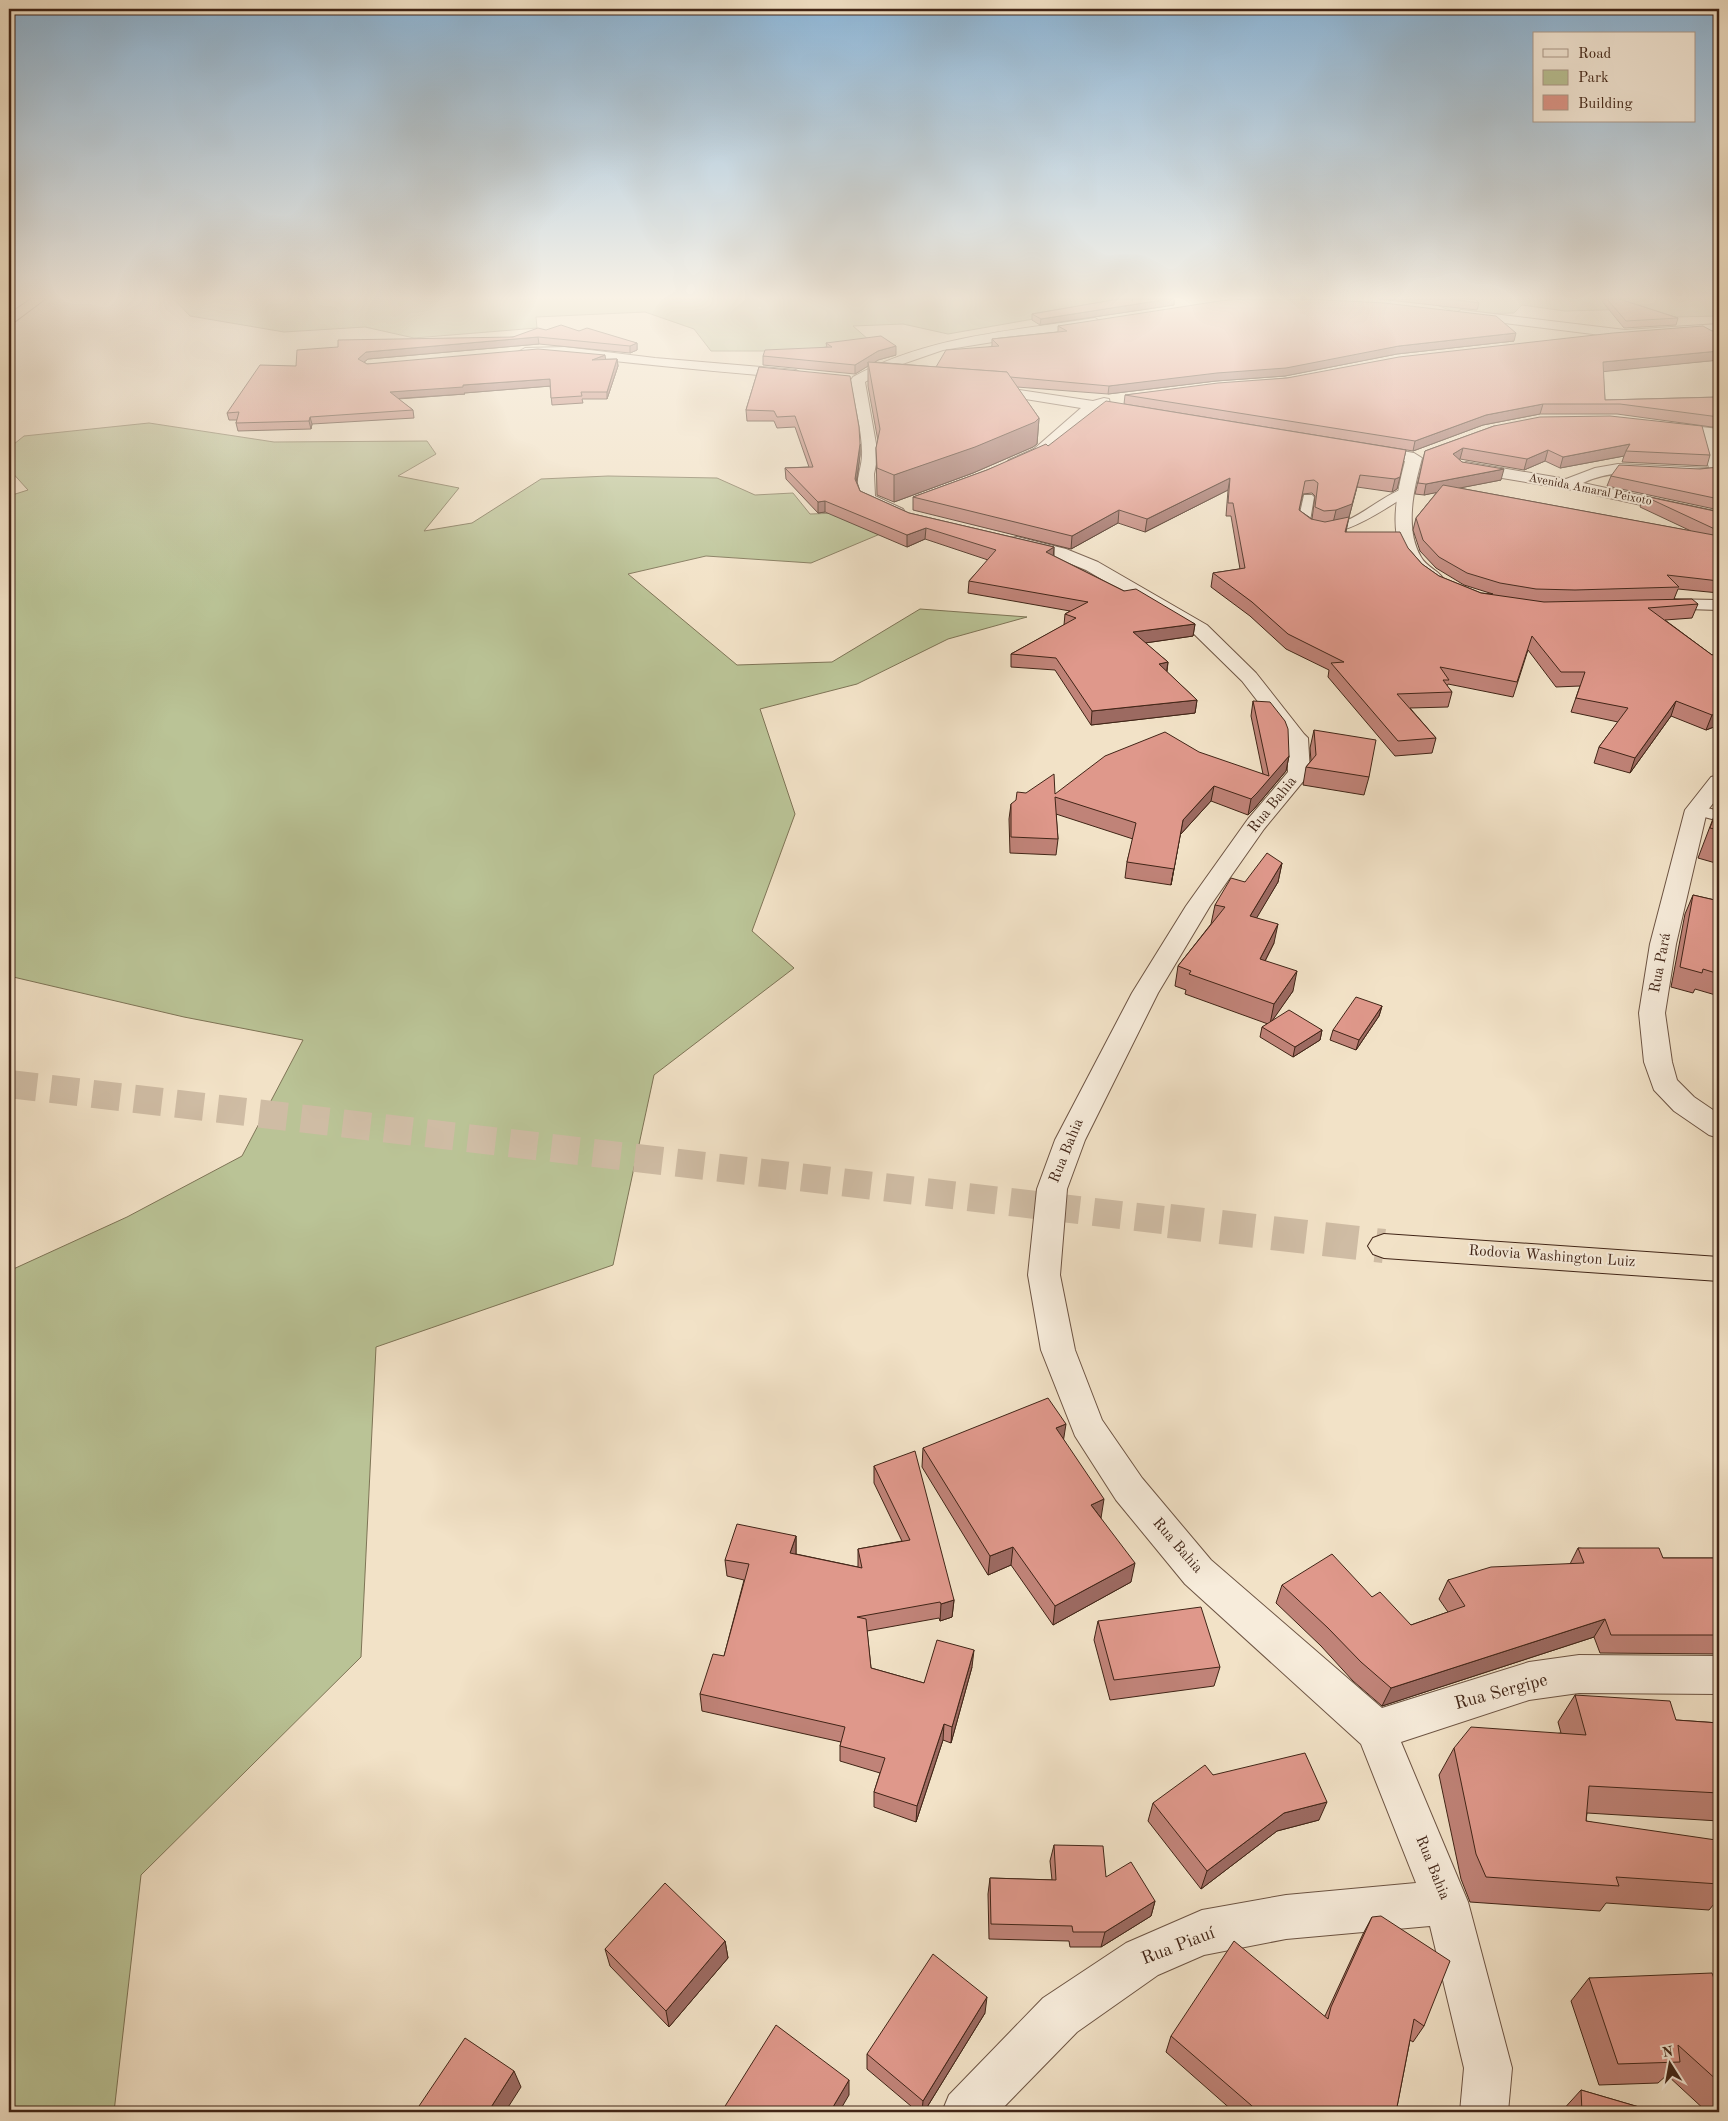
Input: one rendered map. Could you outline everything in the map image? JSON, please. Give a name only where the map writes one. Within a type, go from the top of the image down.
[{"type":"highway","name":"Rodovia Washington Luiz","points":[[1384,1246],[1719,1269]]},
{"type":"street","points":[[865,398],[870,455],[866,474],[867,498],[908,512]]},
{"type":"street","points":[[1039,398],[1146,414]]},
{"type":"street","points":[[996,471],[1039,452],[1092,406],[1109,400],[1127,398]]},
{"type":"street","points":[[1568,484],[1598,470],[1617,468],[1706,474],[1718,470],[1713,432],[1650,425]]},
{"type":"street","points":[[1356,448],[1414,458],[1432,451]]},
{"type":"street","points":[[1414,458],[1406,491],[1405,540],[1414,560],[1438,582],[1446,585]]},
{"type":"street","name":"Avenida Amaral Peixoto","points":[[1460,466],[1568,484],[1719,517]]},
{"type":"street","name":"Rua Bahia","points":[[987,535],[1060,553],[1092,566],[1200,629],[1249,677],[1297,738],[1300,773],[1256,824],[1198,906],[1145,992],[1070,1140],[1052,1189],[1044,1275],[1058,1350],[1087,1426],[1129,1489],[1198,1572],[1376,1730],[1446,1902],[1488,2068],[1484,2112]]},
{"type":"street","points":[[1643,605],[1719,605]]},
{"type":"street","name":"Rua Pará","points":[[1719,782],[1708,813],[1683,870],[1663,944],[1652,1013],[1658,1062],[1664,1083],[1684,1104],[1719,1128]]},
{"type":"street","name":"Rua Sergipe","points":[[1376,1730],[1529,1681],[1579,1674],[1719,1675]]},
{"type":"street","name":"Rua Piauí","points":[[966,2112],[1060,2015],[1142,1959],[1202,1933],[1277,1919],[1446,1902]]},
{"type":"lane","points":[[1308,497],[1304,522],[1309,527],[1326,528],[1341,526],[1357,520],[1406,491]]},
{"type":"green space","points":[[149,423],[274,442],[427,441],[436,454],[398,476],[459,488],[424,531],[472,523],[541,479],[608,476],[717,478],[755,495],[793,493],[810,514],[871,512],[904,524],[811,563],[706,556],[628,574],[737,665],[832,662],[920,609],[1027,617],[948,639],[857,684],[760,709],[795,814],[752,931],[794,968],[654,1075],[613,1265],[376,1347],[361,1657],[141,1875],[114,2112],[9,2112],[9,1271],[127,1217],[242,1156],[303,1040],[184,1017],[9,976],[9,496],[28,490],[9,469],[9,448],[24,436]]},
{"type":"building","points":[[237,398],[398,398],[413,410],[310,417],[309,421],[236,423],[239,412],[227,413]]},
{"type":"building","points":[[750,398],[854,398],[860,444],[855,479],[860,491],[909,513],[1054,547],[1046,552],[1124,591],[1136,589],[1195,624],[1133,632],[1168,662],[1159,664],[1197,700],[1092,711],[1056,658],[1011,654],[1076,618],[1065,614],[1088,602],[969,581],[996,550],[926,528],[907,535],[825,501],[818,502],[785,468],[813,467],[795,416],[777,417],[774,411],[746,410]]},
{"type":"building","points":[[874,398],[1025,398],[1039,418],[1035,422],[975,447],[894,475],[877,468],[876,448],[880,429]]},
{"type":"building","points":[[1144,398],[1605,398],[1605,400],[1719,398],[1719,417],[1620,404],[1543,404],[1486,415],[1415,441]]},
{"type":"building","points":[[1106,401],[1406,450],[1400,477],[1395,479],[1360,475],[1352,504],[1336,510],[1324,511],[1315,507],[1318,483],[1314,480],[1305,481],[1299,510],[1311,519],[1325,522],[1349,517],[1345,532],[1400,532],[1408,548],[1422,564],[1439,576],[1481,593],[1544,602],[1692,599],[1698,604],[1648,608],[1712,655],[1719,653],[1719,712],[1712,715],[1676,701],[1635,758],[1599,747],[1628,708],[1576,698],[1585,672],[1561,672],[1532,636],[1517,682],[1440,667],[1449,680],[1443,680],[1452,692],[1397,694],[1436,738],[1398,741],[1331,663],[1344,662],[1288,634],[1252,602],[1213,573],[1245,568],[1233,503],[1228,503],[1230,478],[1147,519],[1119,510],[1072,536],[913,497],[987,470],[1046,444],[1048,446]]},
{"type":"building","points":[[1610,416],[1702,426],[1710,455],[1626,451],[1630,444],[1563,457],[1548,450],[1527,459],[1463,448],[1453,454],[1462,462],[1504,469],[1426,484],[1418,483],[1425,451],[1494,426],[1540,417]]},
{"type":"building","points":[[1619,465],[1700,469],[1719,467],[1719,499],[1611,476]]},
{"type":"building","points":[[1443,485],[1719,536],[1719,581],[1667,575],[1679,587],[1575,590],[1536,589],[1500,583],[1467,573],[1439,557],[1423,540],[1416,518]]},
{"type":"building","points":[[1644,496],[1719,512],[1719,531]]},
{"type":"building","points":[[1253,701],[1270,702],[1285,721],[1288,729],[1289,756],[1251,799],[1214,786],[1183,820],[1174,869],[1127,862],[1136,823],[1055,797],[1058,839],[1011,837],[1011,804],[1016,800],[1017,792],[1026,793],[1054,774],[1055,794],[1105,756],[1165,732],[1199,752],[1269,776]]},
{"type":"building","points":[[1314,730],[1376,740],[1369,777],[1306,767],[1316,755]]},
{"type":"building","points":[[1719,804],[1719,830],[1710,828]]},
{"type":"building","points":[[1267,853],[1282,863],[1250,916],[1278,924],[1260,959],[1297,971],[1274,1004],[1189,974],[1191,971],[1178,966],[1225,907],[1215,905],[1231,878],[1245,882]]},
{"type":"building","points":[[1693,895],[1719,901],[1719,974],[1703,969],[1702,973],[1680,967]]},
{"type":"building","points":[[1356,997],[1382,1006],[1359,1040],[1333,1030]]},
{"type":"building","points":[[1289,1010],[1322,1030],[1295,1047],[1262,1027]]},
{"type":"building","points":[[1048,1398],[1066,1424],[1056,1428],[1104,1499],[1091,1505],[1135,1563],[1055,1606],[1013,1547],[990,1556],[923,1448]]},
{"type":"building","points":[[915,1451],[954,1600],[941,1604],[940,1602],[857,1617],[866,1619],[871,1668],[924,1683],[937,1640],[974,1650],[952,1727],[944,1724],[917,1806],[874,1792],[885,1758],[840,1746],[845,1727],[700,1694],[713,1654],[724,1656],[749,1564],[725,1560],[737,1524],[796,1536],[790,1553],[862,1568],[858,1549],[910,1540],[874,1466]]},
{"type":"building","points":[[1578,1548],[1659,1548],[1663,1558],[1719,1558],[1719,1635],[1611,1635],[1605,1619],[1391,1688],[1361,1662],[1282,1585],[1332,1554],[1372,1597],[1380,1592],[1411,1625],[1465,1606],[1448,1580],[1491,1567],[1584,1563]]},
{"type":"building","points":[[1201,1607],[1220,1667],[1114,1680],[1098,1621]]},
{"type":"building","points":[[1575,1695],[1670,1701],[1676,1720],[1719,1723],[1719,1793],[1589,1786],[1586,1821],[1716,1840],[1719,1850],[1719,1884],[1616,1877],[1619,1886],[1486,1877],[1476,1854],[1454,1748],[1471,1727],[1586,1735]]},
{"type":"building","points":[[1305,1753],[1327,1802],[1284,1813],[1207,1871],[1153,1803],[1205,1765],[1213,1775]]},
{"type":"building","points":[[1054,1845],[1103,1846],[1106,1877],[1131,1862],[1155,1901],[1105,1932],[1073,1932],[1072,1926],[991,1924],[990,1878],[1056,1880]]},
{"type":"building","points":[[665,1883],[725,1941],[666,2011],[605,1949]]},
{"type":"building","points":[[1381,1916],[1450,1961],[1424,2026],[1414,2019],[1396,2112],[1259,2112],[1171,2036],[1234,1941],[1328,2019],[1331,2007],[1372,1917]]},
{"type":"building","points":[[933,1954],[987,1997],[923,2101],[867,2054]]},
{"type":"building","points":[[1712,1973],[1719,1992],[1719,2082],[1678,2045],[1680,2062],[1618,2064],[1589,1978]]},
{"type":"building","points":[[776,2025],[849,2080],[830,2112],[722,2111]]},
{"type":"building","points":[[465,2038],[514,2071],[488,2112],[415,2112]]},
{"type":"building","points":[[1581,2090],[1656,2112],[1582,2112]]},
{"type":"tunnel","points":[[9,1084],[1180,1222]]},
{"type":"tunnel","points":[[1169,1221],[1384,1246]]}]
